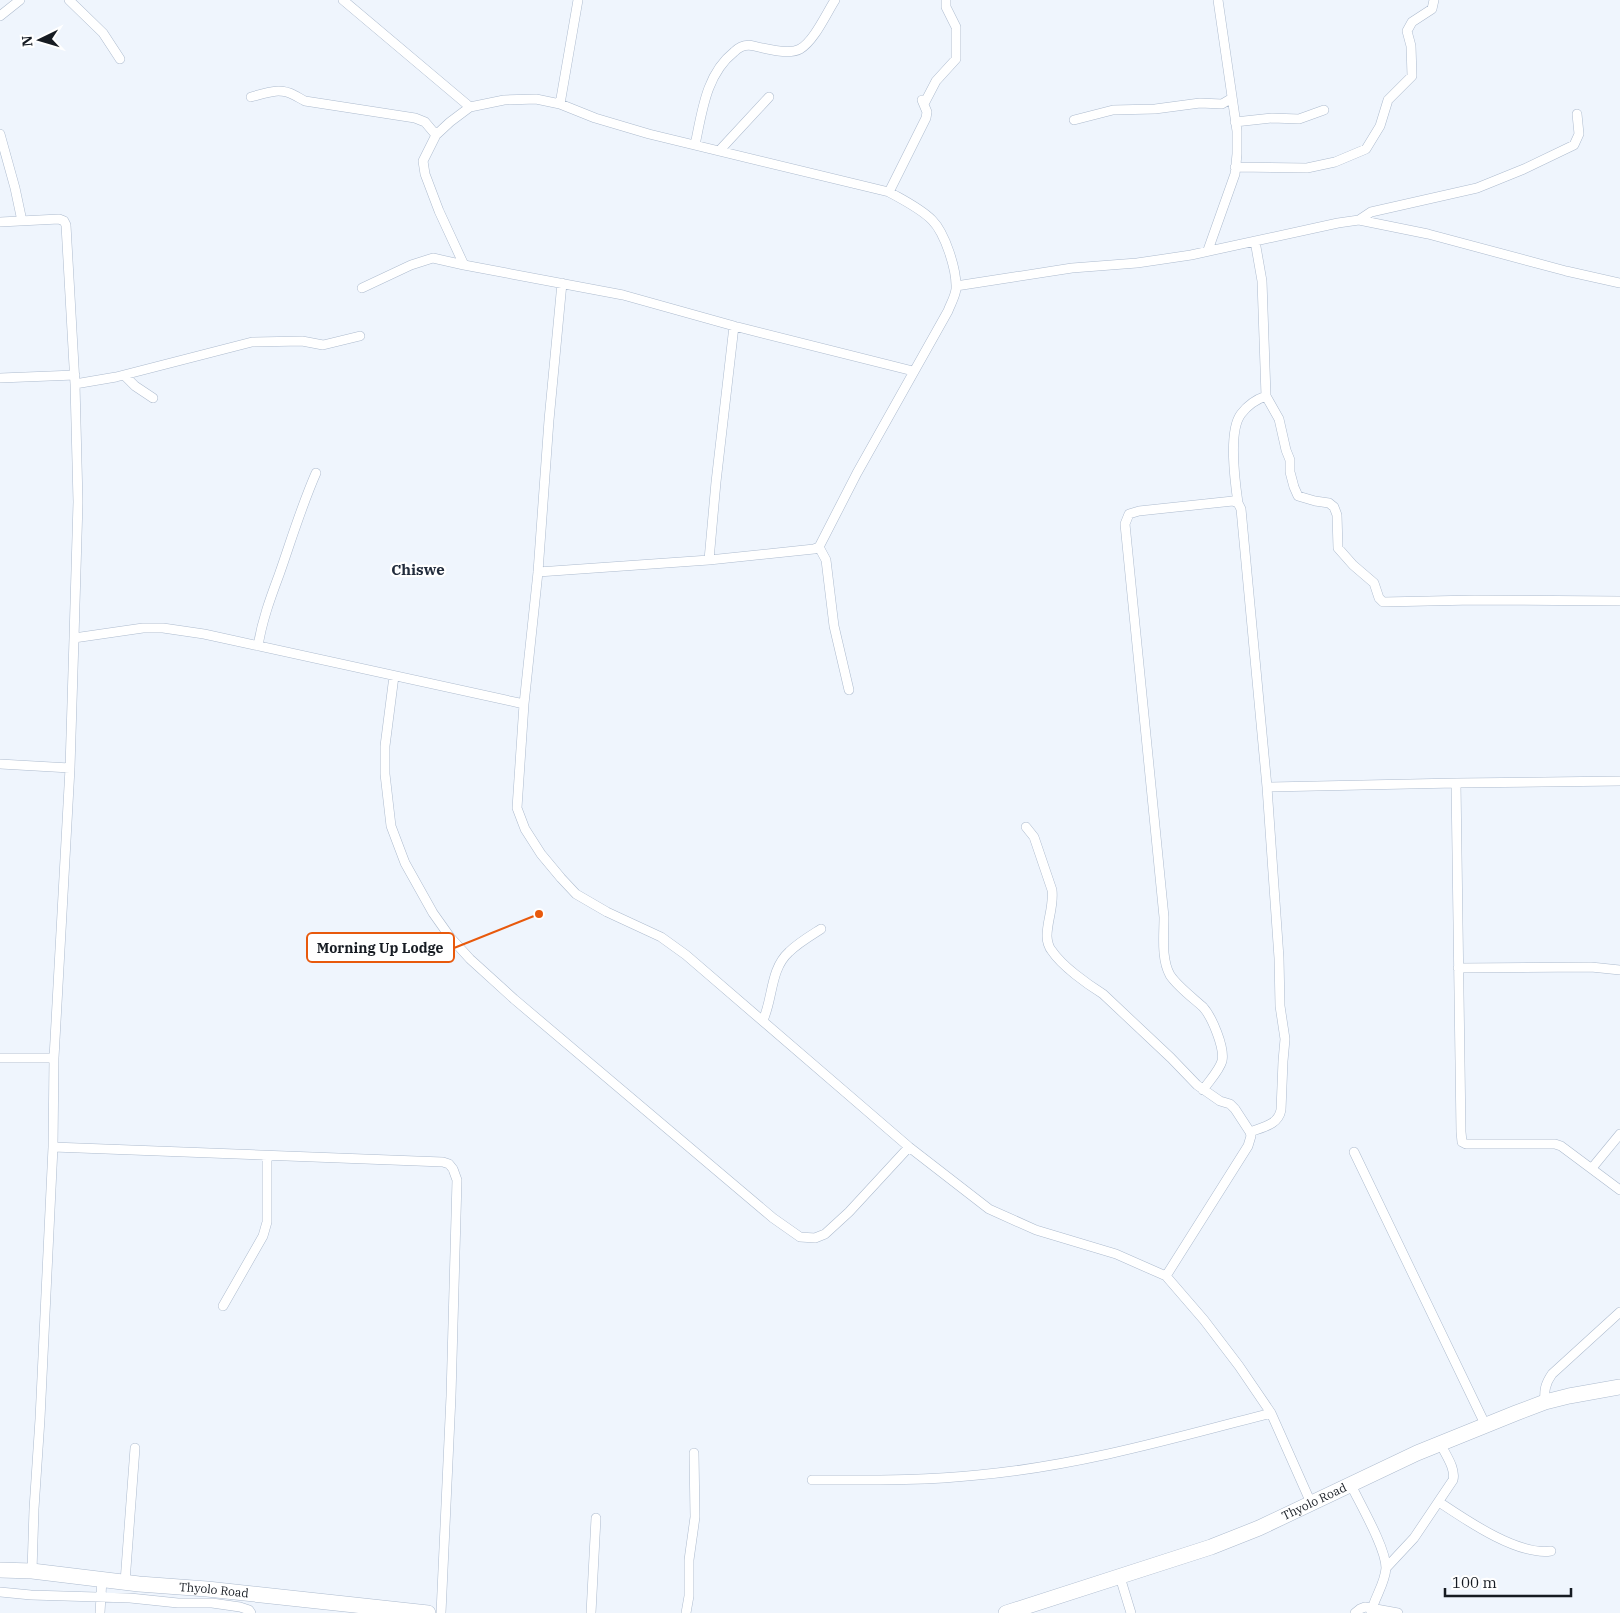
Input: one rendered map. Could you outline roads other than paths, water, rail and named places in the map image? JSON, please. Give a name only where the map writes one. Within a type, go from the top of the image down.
[{"type":"highway","name":"Thyolo Road","points":[[1006,1613],[1211,1547],[1259,1528],[1440,1443],[1544,1402],[1620,1387]]},
{"type":"highway","name":"Thyolo Road","points":[[0,1570],[102,1579],[210,1596],[428,1613]]},
{"type":"street","points":[[0,16],[20,0]]},
{"type":"street","points":[[69,0],[102,33],[120,59]]},
{"type":"street","points":[[343,0],[470,106]]},
{"type":"street","points":[[560,104],[578,0]]},
{"type":"street","points":[[695,145],[708,90],[716,70],[726,58],[737,49],[747,45],[775,51],[798,51],[806,45],[835,0]]},
{"type":"street","points":[[889,192],[926,118],[927,112],[923,100],[936,81],[956,59],[956,27],[946,7],[946,0]]},
{"type":"street","points":[[1208,250],[1235,174],[1237,131],[1218,0]]},
{"type":"street","points":[[1235,168],[1307,168],[1335,162],[1366,149],[1380,126],[1388,100],[1412,76],[1411,46],[1407,31],[1412,22],[1432,9],[1434,0]]},
{"type":"street","points":[[251,97],[274,90],[283,90],[296,95],[304,101],[415,118],[425,122],[436,135]]},
{"type":"street","points":[[719,151],[769,97]]},
{"type":"street","points":[[1074,120],[1113,110],[1155,109],[1200,103],[1222,104],[1232,98]]},
{"type":"street","points":[[464,265],[439,212],[423,167],[426,153],[436,135],[470,106],[520,99],[536,99],[560,104],[595,118],[695,145],[889,192],[911,204],[930,218],[940,229],[946,243],[956,286],[955,296],[856,473],[819,547],[709,560],[538,572]]},
{"type":"street","points":[[1236,122],[1272,118],[1299,119],[1324,110]]},
{"type":"street","points":[[1359,220],[1371,212],[1477,188],[1524,169],[1574,145],[1579,134],[1577,114]]},
{"type":"street","points":[[0,134],[11,171],[22,221]]},
{"type":"street","points":[[0,222],[60,219],[66,225],[75,380],[78,502],[70,768],[54,1058],[53,1147],[32,1572]]},
{"type":"street","points":[[956,286],[1072,268],[1191,255],[1359,220],[1428,234],[1566,271],[1620,283]]},
{"type":"street","points":[[1255,241],[1262,281],[1266,396],[1279,419],[1290,460],[1290,472],[1294,487],[1298,496],[1328,503],[1334,507],[1337,515],[1338,548],[1353,565],[1374,582],[1379,598],[1383,602],[1474,600],[1620,601]]},
{"type":"street","points":[[362,288],[411,265],[432,258],[622,295],[734,326],[913,371]]},
{"type":"street","points":[[562,284],[538,572],[524,704],[517,808],[525,829],[541,854],[576,894],[607,912],[661,937],[686,955],[909,1147],[978,1201],[1004,1217],[1036,1230],[1116,1254],[1166,1276],[1233,1358],[1271,1414],[1312,1503]]},
{"type":"street","points":[[709,560],[734,326]]},
{"type":"street","points":[[0,378],[75,380],[124,374],[252,342],[302,341],[323,345],[360,336]]},
{"type":"street","points":[[124,374],[134,386],[153,398]]},
{"type":"street","points":[[1250,1132],[1270,1125],[1280,1118],[1285,1039],[1280,1006],[1279,958],[1267,787],[1242,518],[1234,472],[1235,434],[1240,415],[1258,399],[1266,396]]},
{"type":"street","points":[[258,646],[262,622],[269,601],[316,473]]},
{"type":"street","points":[[1203,1090],[1222,1062],[1221,1044],[1217,1032],[1204,1009],[1170,975],[1165,959],[1164,917],[1125,524],[1129,514],[1138,511],[1233,501],[1238,503]]},
{"type":"street","points":[[819,547],[826,560],[834,626],[849,690]]},
{"type":"street","points":[[74,638],[142,628],[163,628],[204,634],[524,704]]},
{"type":"street","points":[[394,676],[385,746],[385,774],[391,826],[405,863],[419,891],[450,937],[470,959],[580,1055],[773,1218],[800,1237],[815,1238],[829,1231],[909,1147]]},
{"type":"street","points":[[0,764],[70,768]]},
{"type":"street","points":[[1267,787],[1620,781]]},
{"type":"street","points":[[1456,783],[1462,1142],[1466,1144],[1555,1144],[1561,1146],[1620,1190]]},
{"type":"street","points":[[1026,827],[1034,836],[1052,890],[1053,899],[1047,937],[1050,950],[1077,975],[1103,994],[1203,1090],[1235,1108],[1250,1132],[1251,1136],[1248,1146],[1166,1276]]},
{"type":"street","points":[[763,1020],[781,962],[788,952],[821,929]]},
{"type":"street","points":[[1458,968],[1591,967],[1620,970]]},
{"type":"street","points":[[0,1058],[54,1058]]},
{"type":"street","points":[[1592,1168],[1620,1134]]},
{"type":"street","points":[[53,1147],[442,1162],[448,1164],[453,1169],[457,1180],[451,1396],[440,1613]]},
{"type":"street","points":[[1354,1152],[1485,1424]]},
{"type":"street","points":[[223,1306],[263,1236],[266,1222],[268,1156]]},
{"type":"street","points":[[1544,1402],[1546,1382],[1552,1374],[1620,1312]]},
{"type":"street","points":[[812,1480],[901,1480],[979,1475],[1071,1462],[1134,1449],[1271,1414]]},
{"type":"street","points":[[1372,1610],[1386,1568],[1414,1538],[1454,1480],[1454,1475],[1440,1443]]},
{"type":"street","points":[[135,1448],[132,1583],[140,1600]]},
{"type":"street","points":[[686,1613],[689,1596],[689,1560],[694,1517],[694,1453]]},
{"type":"street","points":[[1351,1485],[1377,1539],[1386,1568]]},
{"type":"street","points":[[1439,1502],[1492,1534],[1533,1551],[1551,1550]]},
{"type":"street","points":[[591,1613],[596,1518]]},
{"type":"street","points":[[1120,1577],[1131,1613]]},
{"type":"street","points":[[100,1613],[102,1579]]},
{"type":"street","points":[[0,1592],[30,1595],[101,1597],[170,1603],[210,1596],[249,1610],[251,1613]]},
{"type":"street","points":[[1355,1613],[1360,1609],[1398,1613]]},
{"type":"place","name":"Morning Up Lodge","points":[[539,914]]},
{"type":"district","name":"Chiswe","points":[[418,570]]}]
